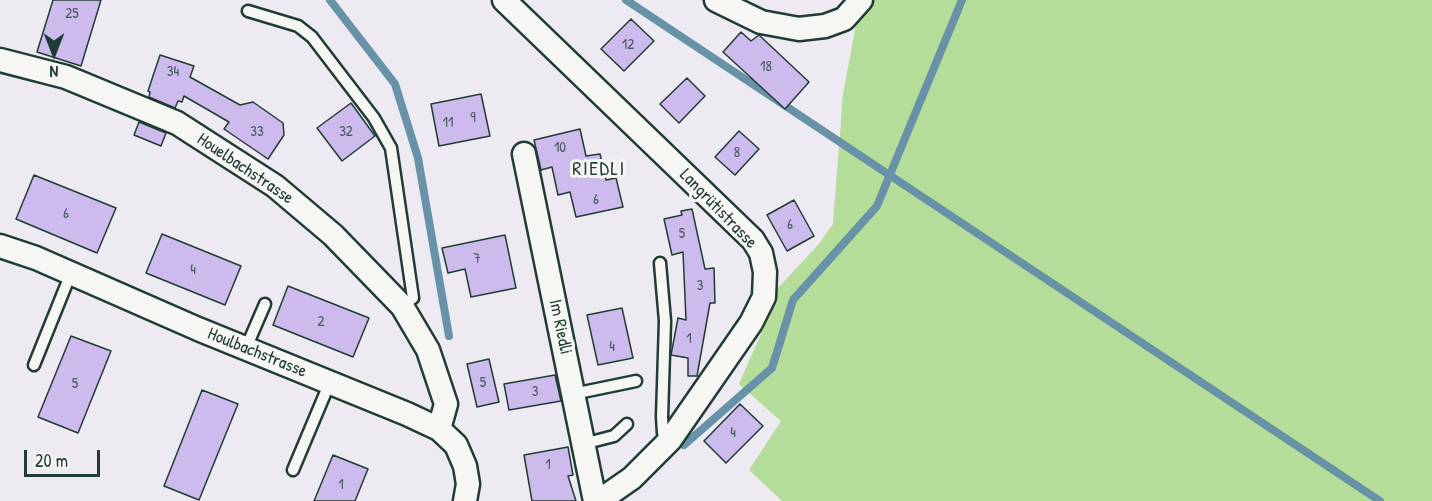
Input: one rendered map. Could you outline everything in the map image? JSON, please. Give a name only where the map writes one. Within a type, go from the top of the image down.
[{"type":"street","name":"Langrütistrasse","points":[[504,0],[753,240],[760,253],[765,272],[764,297],[751,323],[670,440],[632,478],[597,501]]},
{"type":"street","points":[[716,0],[761,22],[799,29],[825,26],[844,19],[861,0]]},
{"type":"street","name":"Houelbachstrasse","points":[[0,60],[66,77],[177,123],[276,186],[333,235],[402,306],[428,350],[446,404],[439,429]]},
{"type":"street","name":"Im Riedli","points":[[524,154],[583,444],[597,501]]},
{"type":"street","name":"Houlbachstrasse","points":[[0,246],[71,273],[439,429],[456,445],[465,466],[468,484],[465,501]]},
{"type":"lane","points":[[248,11],[298,26],[312,37],[374,118],[391,148],[413,298],[402,306]]},
{"type":"lane","points":[[660,264],[665,321],[662,417],[663,433],[670,440]]},
{"type":"lane","points":[[34,365],[71,273]]},
{"type":"lane","points":[[246,348],[265,304]]},
{"type":"lane","points":[[573,394],[636,381]]},
{"type":"lane","points":[[293,470],[330,382]]},
{"type":"lane","points":[[583,444],[615,436],[627,424]]},
{"type":"green space","points":[[872,0],[1432,0],[1432,501],[782,501],[749,470],[781,421],[739,384],[763,329],[777,289],[818,245],[833,224],[843,94],[857,19]]},
{"type":"building","points":[[53,0],[101,0],[81,66],[37,52]]},
{"type":"building","points":[[631,19],[654,41],[624,71],[601,49]]},
{"type":"building","points":[[741,32],[751,41],[759,35],[809,82],[785,109],[723,52]]},
{"type":"building","points":[[160,55],[194,66],[190,77],[240,105],[253,102],[283,123],[284,135],[268,159],[224,129],[229,122],[184,96],[182,102],[178,101],[175,108],[149,97],[150,92],[148,91]]},
{"type":"building","points":[[687,78],[705,96],[679,123],[660,104]]},
{"type":"building","points":[[481,94],[490,136],[439,146],[431,104]]},
{"type":"building","points":[[351,103],[375,136],[342,161],[317,128]]},
{"type":"building","points":[[139,122],[166,133],[161,146],[134,135]]},
{"type":"building","points":[[580,129],[586,156],[600,154],[606,180],[616,178],[623,207],[576,217],[570,192],[558,195],[552,167],[541,170],[534,140]]},
{"type":"building","points":[[739,131],[759,149],[735,175],[715,157]]},
{"type":"building","points":[[34,175],[116,208],[97,253],[16,219]]},
{"type":"building","points":[[794,200],[814,236],[787,251],[767,215]]},
{"type":"building","points":[[692,209],[705,269],[714,268],[715,303],[710,303],[697,376],[688,376],[688,358],[671,355],[678,318],[686,320],[683,252],[672,255],[664,219],[682,215],[681,211]]},
{"type":"building","points":[[162,234],[241,266],[225,305],[146,273]]},
{"type":"building","points":[[505,235],[516,288],[471,297],[465,269],[448,273],[442,248]]},
{"type":"building","points":[[288,286],[369,318],[353,357],[273,325]]},
{"type":"building","points":[[622,308],[633,358],[598,365],[587,315]]},
{"type":"building","points":[[71,336],[111,351],[78,433],[38,417]]},
{"type":"building","points":[[489,359],[499,402],[477,407],[467,364]]},
{"type":"building","points":[[555,375],[561,401],[509,410],[504,384]]},
{"type":"building","points":[[202,390],[238,404],[199,500],[164,486]]},
{"type":"building","points":[[740,404],[763,426],[726,463],[704,441]]},
{"type":"building","points":[[568,447],[573,475],[568,476],[576,501],[532,501],[524,455]]},
{"type":"building","points":[[333,455],[368,469],[355,501],[314,501]]},
{"type":"waterway","points":[[330,0],[395,84],[418,158],[449,336]]},
{"type":"waterway","points":[[626,0],[1380,501]]},
{"type":"waterway","points":[[684,445],[772,368],[793,300],[877,206],[962,0]]},
{"type":"district","name":"RIEDLI","points":[[599,170]]}]
